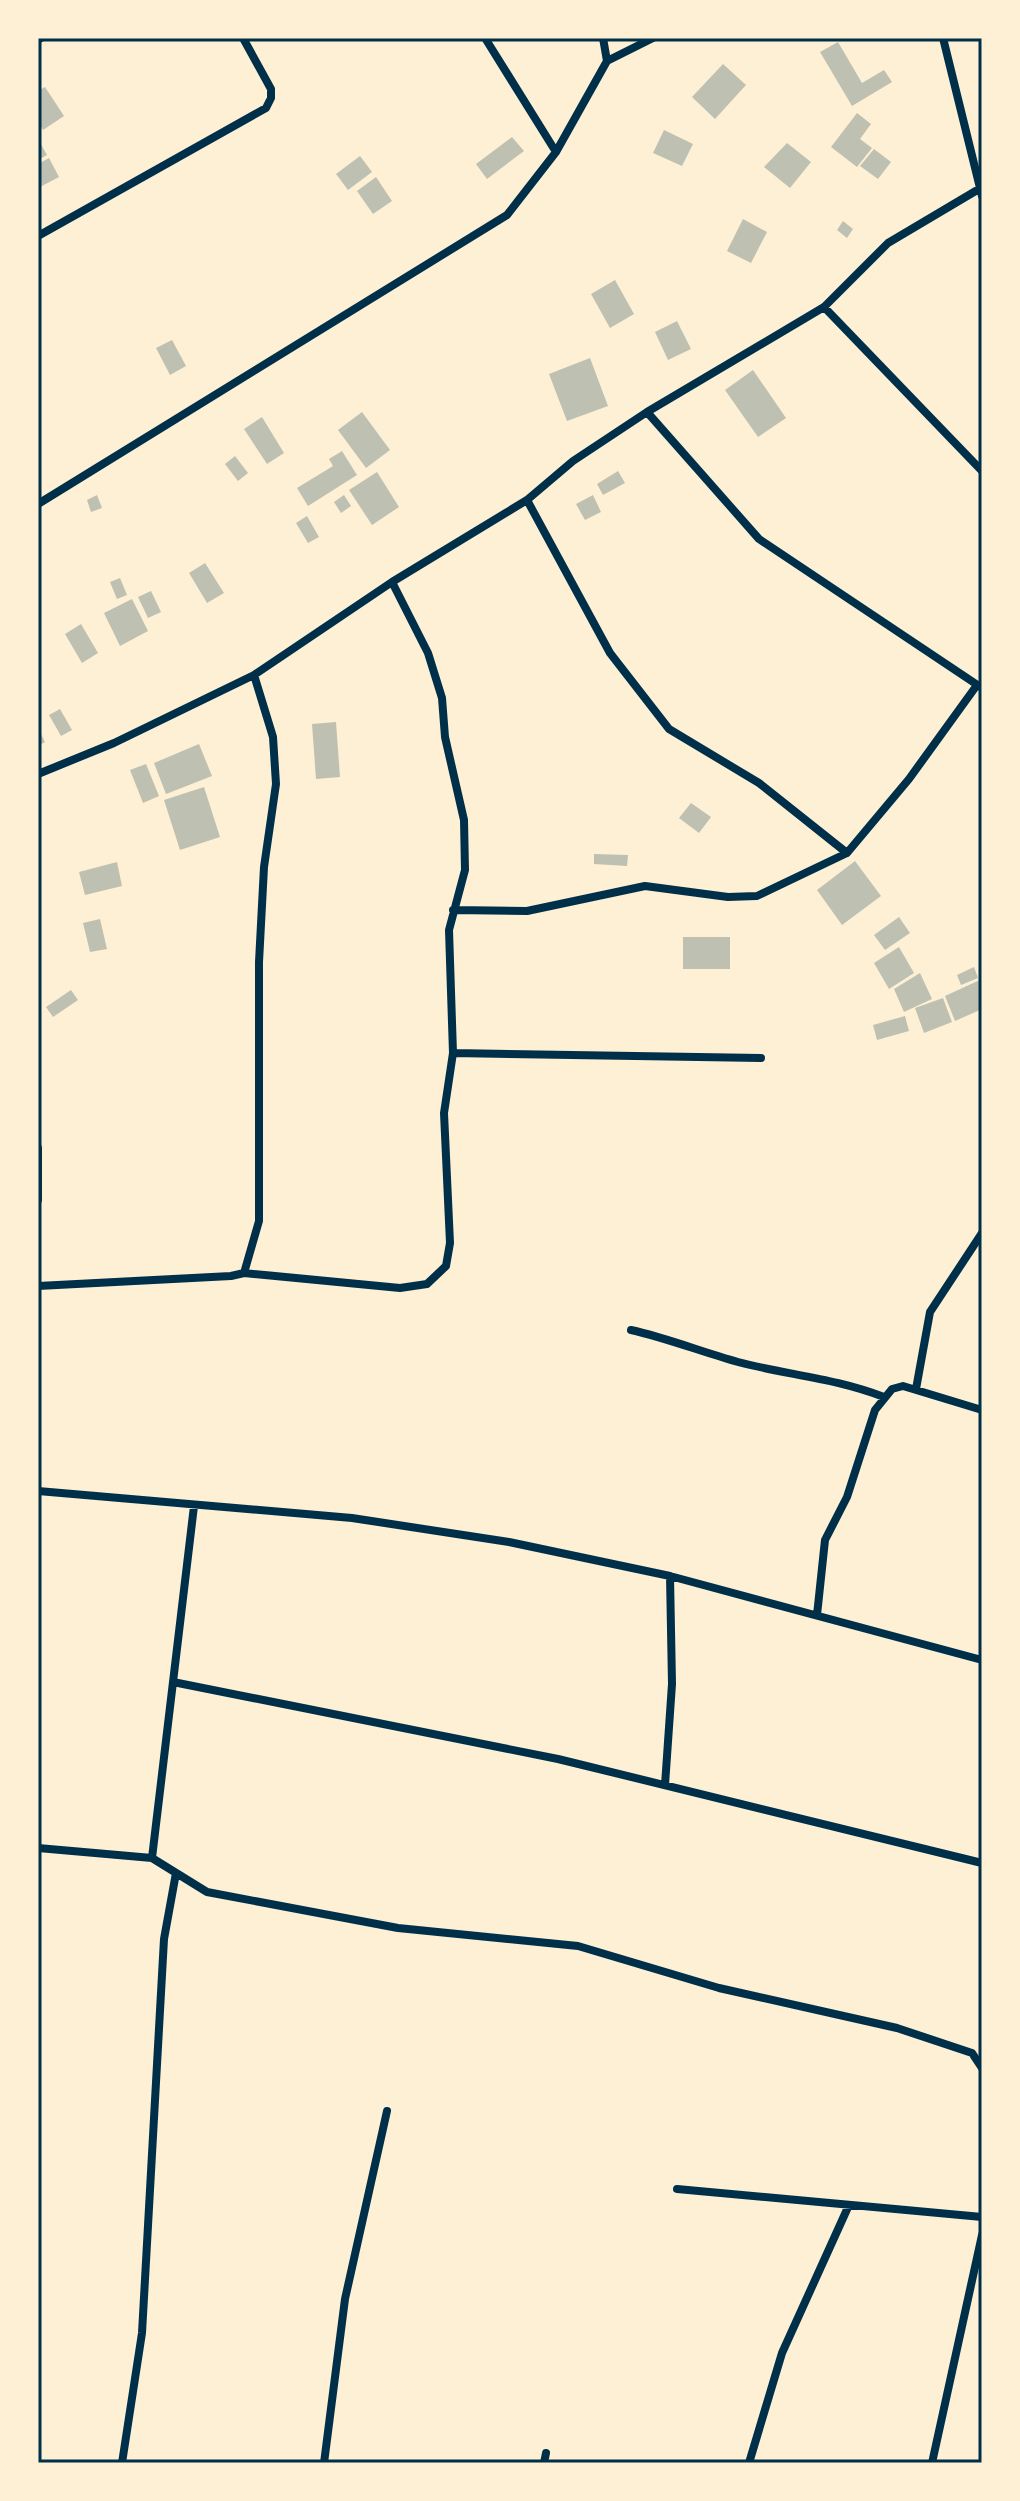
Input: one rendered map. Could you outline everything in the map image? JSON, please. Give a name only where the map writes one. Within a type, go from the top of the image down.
[{"type":"street","points":[[38,236],[266,108],[271,89],[243,38]]},
{"type":"street","points":[[485,38],[556,152]]},
{"type":"street","points":[[603,38],[607,61]]},
{"type":"street","points":[[38,504],[507,215],[556,152],[607,61],[653,38]]},
{"type":"street","points":[[38,774],[114,743],[254,675],[392,582],[527,500],[573,461],[647,412],[824,307],[888,243],[981,193],[943,38]]},
{"type":"street","points":[[824,307],[982,471]]},
{"type":"street","points":[[453,910],[527,911],[645,886],[728,897],[757,896],[847,853],[909,779],[979,686],[759,539],[647,412]]},
{"type":"street","points":[[527,500],[610,653],[669,729],[759,783],[847,853]]},
{"type":"street","points":[[38,1286],[244,1273],[400,1288],[427,1284],[446,1266],[450,1243],[444,1113],[453,1053],[449,930],[465,870],[464,820],[445,737],[442,698],[428,653],[392,582]]},
{"type":"street","points":[[244,1273],[259,1221],[259,962],[264,867],[276,784],[273,737],[254,675]]},
{"type":"street","points":[[453,1053],[761,1058]]},
{"type":"street","points":[[38,1148],[38,1200]]},
{"type":"street","points":[[916,1389],[930,1312],[982,1233]]},
{"type":"street","points":[[631,1330],[749,1364],[841,1381],[884,1397]]},
{"type":"street","points":[[817,1615],[825,1540],[847,1497],[875,1410],[884,1397],[903,1386],[982,1410]]},
{"type":"street","points":[[38,1491],[352,1518],[509,1542],[670,1576],[982,1660]]},
{"type":"street","points":[[152,1858],[194,1506]]},
{"type":"street","points":[[665,1785],[672,1684],[670,1576]]},
{"type":"street","points":[[173,1682],[558,1759],[982,1863]]},
{"type":"street","points":[[38,1848],[152,1858],[207,1892],[398,1928],[578,1946],[675,1977],[897,2028],[982,2057]]},
{"type":"street","points":[[122,2463],[142,2333],[164,1939],[176,1873]]},
{"type":"street","points":[[972,2053],[982,2068]]},
{"type":"street","points":[[324,2463],[345,2299],[387,2111]]},
{"type":"street","points":[[677,2189],[982,2217]]},
{"type":"street","points":[[749,2463],[782,2353],[849,2205]]},
{"type":"street","points":[[932,2463],[982,2235]]},
{"type":"street","points":[[544,2463],[546,2453]]},
{"type":"building","points":[[838,42],[862,83],[884,70],[892,82],[852,106],[820,52]]},
{"type":"building","points":[[723,64],[746,85],[715,119],[692,97]]},
{"type":"building","points":[[45,87],[64,116],[43,130],[38,122],[38,91]]},
{"type":"building","points":[[857,113],[871,124],[860,139],[872,148],[857,167],[831,147]]},
{"type":"building","points":[[664,130],[693,144],[682,166],[653,153]]},
{"type":"building","points":[[512,137],[524,151],[487,179],[476,164]]},
{"type":"building","points":[[38,139],[47,155],[38,160]]},
{"type":"building","points":[[787,143],[811,162],[790,188],[764,167]]},
{"type":"building","points":[[874,149],[891,162],[878,179],[860,166]]},
{"type":"building","points":[[360,156],[372,172],[348,190],[336,174]]},
{"type":"building","points":[[49,158],[59,177],[38,188],[38,164]]},
{"type":"building","points":[[376,177],[392,201],[373,214],[357,191]]},
{"type":"building","points":[[743,219],[767,232],[751,263],[727,251]]},
{"type":"building","points":[[843,221],[853,229],[847,238],[837,230]]},
{"type":"building","points":[[615,280],[634,314],[610,328],[591,294]]},
{"type":"building","points":[[677,321],[691,349],[668,360],[655,332]]},
{"type":"building","points":[[172,340],[186,366],[170,375],[156,348]]},
{"type":"building","points":[[590,358],[608,406],[567,421],[549,374]]},
{"type":"building","points":[[753,370],[786,418],[758,437],[725,390]]},
{"type":"building","points":[[362,412],[390,450],[366,468],[338,430]]},
{"type":"building","points":[[262,417],[284,453],[267,464],[244,429]]},
{"type":"building","points":[[342,451],[357,475],[308,506],[297,488],[333,466],[329,459]]},
{"type":"building","points":[[235,456],[248,473],[238,481],[225,464]]},
{"type":"building","points":[[618,471],[625,483],[603,495],[597,484]]},
{"type":"building","points":[[377,472],[399,507],[372,525],[349,490]]},
{"type":"building","points":[[97,495],[102,508],[91,512],[87,500]]},
{"type":"building","points":[[344,495],[351,506],[341,513],[334,502]]},
{"type":"building","points":[[593,495],[601,512],[585,520],[576,504]]},
{"type":"building","points":[[307,516],[319,537],[308,543],[296,523]]},
{"type":"building","points":[[205,563],[224,593],[207,603],[189,573]]},
{"type":"building","points":[[120,578],[127,595],[117,599],[110,582]]},
{"type":"building","points":[[151,591],[161,612],[148,618],[138,597]]},
{"type":"building","points":[[132,599],[148,631],[120,646],[104,613]]},
{"type":"building","points":[[81,624],[98,653],[82,663],[65,634]]},
{"type":"building","points":[[60,709],[72,730],[61,736],[49,715]]},
{"type":"building","points":[[336,722],[340,777],[316,779],[312,724]]},
{"type":"building","points":[[38,728],[45,742],[38,746]]},
{"type":"building","points":[[199,744],[212,776],[166,794],[154,763]]},
{"type":"building","points":[[146,764],[159,796],[143,803],[130,770]]},
{"type":"building","points":[[204,787],[220,837],[180,850],[164,800]]},
{"type":"building","points":[[691,803],[711,817],[699,833],[679,818]]},
{"type":"building","points":[[594,854],[628,855],[627,866],[594,864]]},
{"type":"building","points":[[855,861],[881,896],[842,925],[817,890]]},
{"type":"building","points":[[117,862],[122,886],[85,895],[79,872]]},
{"type":"building","points":[[899,917],[910,933],[885,950],[874,935]]},
{"type":"building","points":[[100,919],[107,949],[90,952],[83,923]]},
{"type":"building","points":[[683,937],[730,937],[730,969],[683,969]]},
{"type":"building","points":[[899,947],[914,973],[889,989],[874,963]]},
{"type":"building","points":[[974,967],[978,978],[961,985],[957,975]]},
{"type":"building","points":[[920,973],[932,999],[904,1012],[894,989]]},
{"type":"building","points":[[982,979],[982,1009],[955,1021],[945,996]]},
{"type":"building","points":[[71,990],[78,1000],[53,1017],[46,1007]]},
{"type":"building","points":[[943,998],[952,1022],[924,1033],[915,1008]]},
{"type":"building","points":[[905,1016],[909,1031],[877,1040],[873,1025]]}]
